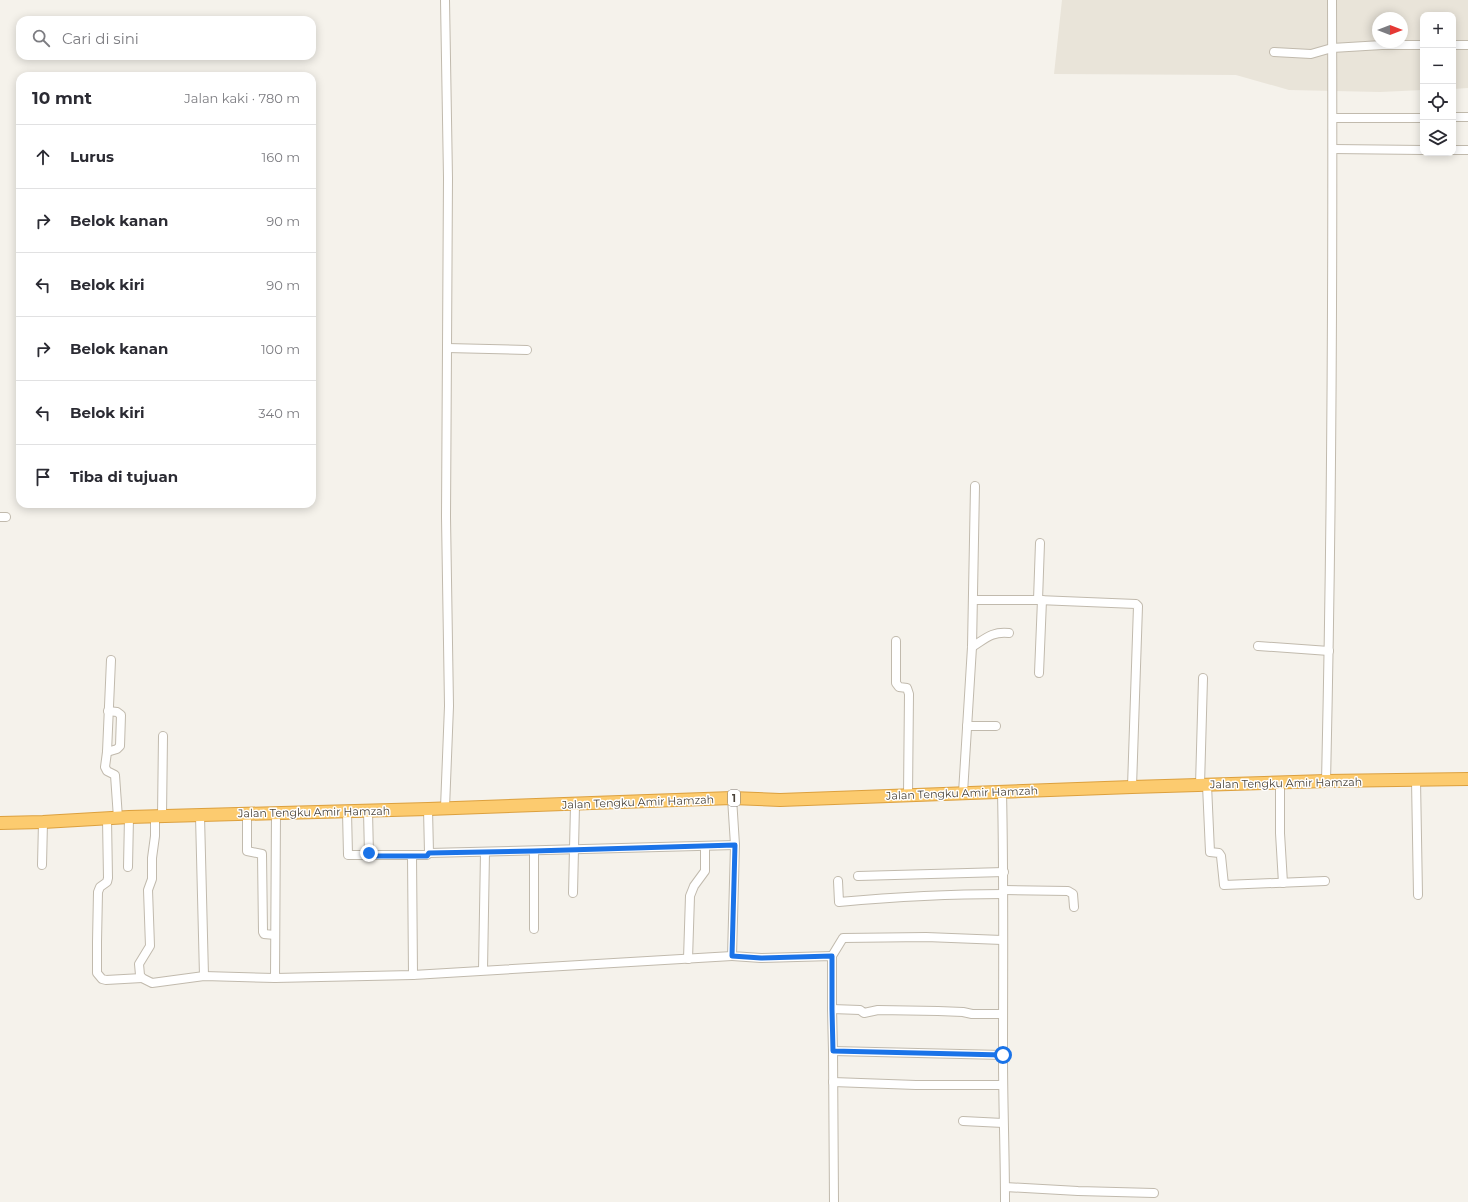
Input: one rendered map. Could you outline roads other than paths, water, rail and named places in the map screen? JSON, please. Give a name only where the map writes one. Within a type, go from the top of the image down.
[{"type":"highway","name":"Jalan Tengku Amir Hamzah","points":[[0,823],[732,798],[780,800],[1326,781],[1468,779]]},
{"type":"street","points":[[445,0],[448,178],[446,517],[449,706],[445,808]]},
{"type":"street","points":[[1326,781],[1332,392],[1332,0]]},
{"type":"street","points":[[1274,52],[1311,54],[1332,48],[1382,45],[1420,45]]},
{"type":"street","points":[[1456,45],[1468,45]]},
{"type":"street","points":[[1456,117],[1468,117]]},
{"type":"street","points":[[1333,118],[1420,118]]},
{"type":"street","points":[[1333,149],[1420,150]]},
{"type":"street","points":[[1456,150],[1468,150]]},
{"type":"street","points":[[448,348],[526,350]]},
{"type":"street","points":[[963,793],[972,647],[975,486]]},
{"type":"street","points":[[1038,672],[1040,543]]},
{"type":"street","points":[[973,600],[1040,600],[1136,604],[1138,606],[1132,787]]},
{"type":"street","points":[[972,647],[991,634],[997,632],[1009,633]]},
{"type":"street","points":[[896,641],[896,683],[899,687],[907,688],[909,694],[908,795]]},
{"type":"street","points":[[1258,646],[1329,651]]},
{"type":"street","points":[[111,660],[105,767],[107,771],[115,775],[118,818],[128,867]]},
{"type":"street","points":[[1203,678],[1204,785],[1210,852],[1219,853],[1221,856],[1224,885],[1283,884],[1326,881]]},
{"type":"street","points":[[107,752],[117,749],[120,746],[121,715],[117,712],[108,711]]},
{"type":"street","points":[[967,726],[996,726]]},
{"type":"street","points":[[142,978],[140,975],[139,964],[150,946],[148,890],[152,878],[152,858],[158,817],[163,736]]},
{"type":"street","points":[[1416,780],[1418,895]]},
{"type":"street","points":[[1280,783],[1280,833],[1283,884]]},
{"type":"street","points":[[1002,792],[1004,872],[1002,940],[1003,1123],[1005,1202]]},
{"type":"street","points":[[732,798],[735,845],[732,956]]},
{"type":"street","points":[[573,893],[575,804]]},
{"type":"street","points":[[428,809],[429,853]]},
{"type":"street","points":[[368,811],[369,855]]},
{"type":"street","points":[[347,812],[348,855],[427,856],[429,853],[735,845]]},
{"type":"street","points":[[275,978],[276,813]]},
{"type":"street","points":[[247,814],[247,851],[262,854],[263,932],[264,934],[275,935]]},
{"type":"street","points":[[200,816],[204,976]]},
{"type":"street","points":[[118,818],[107,882],[100,887],[98,892],[97,973],[102,979],[106,980],[142,978],[152,983],[204,976],[275,978],[413,975],[732,956],[761,958],[832,956]]},
{"type":"street","points":[[42,865],[43,822]]},
{"type":"street","points":[[688,959],[690,896],[694,886],[705,871],[705,846]]},
{"type":"street","points":[[534,851],[534,929]]},
{"type":"street","points":[[483,970],[485,852]]},
{"type":"street","points":[[412,856],[413,975]]},
{"type":"street","points":[[858,876],[1004,872]]},
{"type":"street","points":[[838,881],[839,902],[878,898],[978,893],[1068,891],[1073,894],[1074,908]]},
{"type":"street","points":[[834,1202],[832,956],[843,938],[926,937],[1002,940]]},
{"type":"street","points":[[832,1009],[860,1010],[864,1013],[878,1010],[1003,1014]]},
{"type":"street","points":[[833,1051],[1003,1055]]},
{"type":"street","points":[[833,1082],[916,1085],[1003,1085]]},
{"type":"street","points":[[963,1121],[1003,1123]]},
{"type":"street","points":[[1005,1187],[1154,1192]]}]
